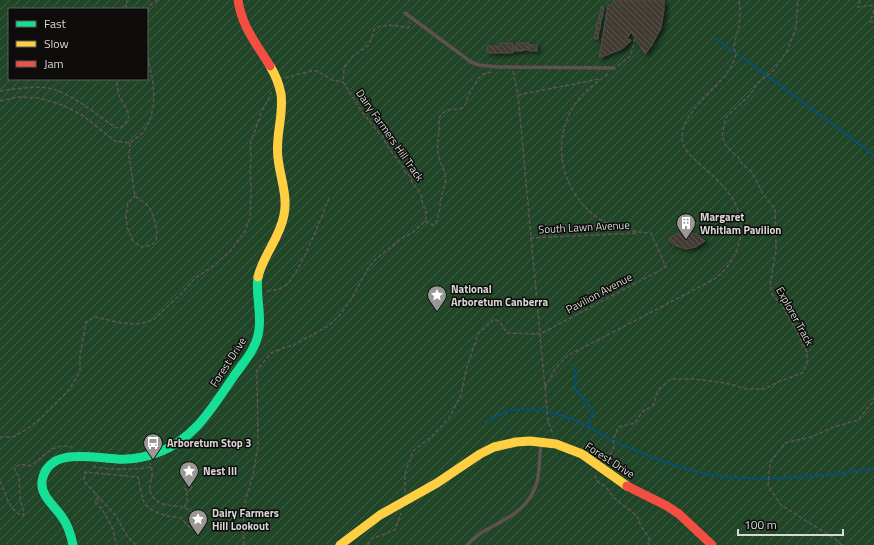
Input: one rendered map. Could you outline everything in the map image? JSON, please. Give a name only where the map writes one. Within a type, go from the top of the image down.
[{"type":"street","name":"Forest Drive","points":[[73,545],[69,529],[62,517],[46,497],[43,490],[42,482],[48,468],[56,461],[71,456],[123,458],[149,455],[175,444],[190,434],[209,413],[246,358],[254,344],[260,328],[257,292],[259,272],[281,226],[285,213],[285,203],[278,159],[278,136],[282,104],[278,81],[245,28],[240,16],[238,0]]},
{"type":"street","name":"Forest Drive","points":[[340,545],[380,515],[437,483],[466,463],[494,447],[516,442],[542,441],[556,444],[582,454],[627,486],[667,506],[684,519],[712,545]]},
{"type":"lane","points":[[405,13],[470,62],[483,65],[512,67],[614,68]]},
{"type":"lane","points":[[467,545],[480,534],[506,520],[523,507],[530,498],[537,481],[542,441]]},
{"type":"path","points":[[148,9],[150,5],[158,0]]},
{"type":"path","points":[[545,388],[555,369],[568,356],[711,281],[723,272],[734,256],[740,234],[739,217],[735,203],[722,184],[688,153],[683,144],[682,136],[691,114],[725,76],[732,65],[736,54],[734,48],[739,25],[739,0]]},
{"type":"path","name":"Explorer Track","points":[[649,545],[649,538],[641,526],[637,516],[614,498],[605,486],[598,482],[595,477],[596,472],[602,468],[614,448],[613,440],[618,427],[635,423],[642,412],[654,404],[658,390],[671,379],[693,379],[730,384],[746,389],[764,389],[802,373],[807,364],[807,352],[800,337],[783,307],[772,294],[770,285],[776,250],[775,209],[763,194],[752,172],[730,151],[722,136],[726,117],[750,95],[757,84],[774,69],[788,51],[796,31],[798,0]]},
{"type":"path","points":[[860,0],[858,7],[874,5]]},
{"type":"path","points":[[874,10],[870,22],[874,22]]},
{"type":"path","name":"Dairy Farmers Hill Track","points":[[405,13],[411,23],[408,28],[397,25],[384,25],[375,28],[369,45],[353,56],[344,68],[344,82],[363,113],[383,138],[405,172],[411,177],[412,182],[421,194],[423,206],[426,209],[427,215],[425,221]]},
{"type":"path","points":[[631,55],[635,38]]},
{"type":"path","points":[[0,101],[18,97],[40,98],[62,104],[82,115],[115,141],[130,143],[144,132],[154,102],[152,76],[148,60]]},
{"type":"path","points":[[512,67],[518,95],[548,420],[556,444]]},
{"type":"path","name":"Dairy Farmers Hill Track","points":[[278,81],[291,75],[317,71],[332,80],[344,82]]},
{"type":"path","points":[[244,545],[243,524],[245,501],[258,446],[257,370],[271,354],[283,348],[294,345],[328,326],[339,316],[350,301],[369,267],[402,238],[412,233],[425,221],[435,225],[440,214],[441,198],[446,176],[437,153],[439,120],[442,114],[450,109],[462,108],[466,104],[469,94],[478,78],[486,73]]},
{"type":"path","points":[[518,95],[600,79],[587,88],[569,114],[564,128],[561,144],[565,172],[570,186],[578,198],[599,219],[624,230],[638,233]]},
{"type":"path","points":[[0,91],[20,88],[52,88],[81,103],[116,128],[122,127],[128,120],[129,114],[119,96],[116,80]]},
{"type":"path","points":[[0,437],[13,436],[27,429],[41,418],[68,391],[80,372],[80,354],[86,322],[94,317],[138,324],[153,320],[182,293],[194,278],[215,264],[232,249],[245,231],[250,218],[250,145],[261,113],[270,96],[272,84],[278,81]]},
{"type":"path","points":[[130,143],[129,156],[135,196],[148,206],[155,220],[157,237],[155,243],[141,248],[133,241],[126,216],[128,203],[135,196]]},
{"type":"path","points":[[257,292],[279,289],[289,282],[296,272],[322,219],[329,197]]},
{"type":"path","name":"Pavilion Avenue","points":[[540,334],[666,267],[651,233],[638,233]]},
{"type":"path","name":"South Lawn Avenue","points":[[530,238],[638,233]]},
{"type":"path","points":[[368,545],[371,539],[395,530],[404,501],[405,474],[413,451],[449,418],[461,395],[466,370],[478,334],[494,319],[500,322],[507,333],[540,334]]},
{"type":"path","points":[[842,545],[781,505],[768,486],[770,463],[785,443],[858,420],[872,403],[874,398]]},
{"type":"path","points":[[136,545],[127,536],[116,516],[84,481],[85,472],[138,477],[145,503],[153,510],[167,516],[181,518],[190,528],[195,529],[194,517],[191,512],[184,507],[158,502],[152,496],[150,488],[152,474],[149,455]]},
{"type":"path","points":[[184,507],[187,502],[187,490]]},
{"type":"path","points":[[99,498],[95,502],[102,509],[113,529],[116,545]]},
{"type":"green space","name":"National Arboretum Canberra","points":[[0,0],[874,0],[874,545],[0,545]]},
{"type":"building","points":[[614,0],[664,0],[661,28],[652,45],[645,54],[631,32],[627,39],[630,39],[631,41],[622,49],[599,58],[608,5],[613,5],[612,3]]},
{"type":"building","points":[[601,6],[604,7],[602,19],[599,19]]},
{"type":"building","points":[[598,19],[601,20],[600,29],[596,28]]},
{"type":"building","points":[[596,28],[599,29],[598,39],[594,39]]},
{"type":"building","points":[[500,43],[513,43],[513,53],[487,53],[487,46],[500,46]]},
{"type":"building","points":[[516,43],[529,43],[529,50],[516,50]]},
{"type":"building","points":[[530,45],[537,45],[537,51],[530,51]]},
{"type":"building","points":[[513,46],[516,46],[516,50],[523,51],[513,51]]},
{"type":"building","name":"Margaret Whitlam Pavilion","points":[[687,232],[696,234],[705,241],[696,247],[686,249],[673,245],[668,239],[675,234]]},
{"type":"waterway","points":[[716,39],[734,52]]},
{"type":"waterway","points":[[739,55],[874,155]]},
{"type":"waterway","points":[[573,367],[576,374],[575,389],[593,410],[589,427]]},
{"type":"waterway","points":[[487,422],[512,410],[522,409],[552,413],[581,423],[614,441],[637,451],[684,468],[720,476],[787,478],[836,474],[874,468]]},
{"type":"traffic: fast","points":[[73,545],[66,523],[43,491],[42,481],[46,470],[53,463],[62,458],[73,456],[133,459],[149,455],[172,446],[193,430],[211,410],[254,346],[260,321],[257,291],[258,277]]},
{"type":"traffic: slow","points":[[258,277],[260,269],[279,231],[285,208],[277,150],[282,102],[277,79],[270,66]]},
{"type":"traffic: slow","points":[[340,545],[380,515],[437,483],[480,454],[494,447],[516,442],[530,441],[556,444],[582,454],[627,486]]},
{"type":"traffic: jam","points":[[238,0],[246,27],[270,66]]},
{"type":"traffic: jam","points":[[627,486],[667,506],[679,514],[712,545]]},
{"type":"place","name":"Margaret Whitlam Pavilion","points":[[686,240]]},
{"type":"place","name":"National Arboretum Canberra","points":[[437,312]]},
{"type":"place","name":"Arboretum Stop 3","points":[[153,460]]},
{"type":"place","name":"Nest III","points":[[189,488]]},
{"type":"place","name":"Dairy Farmers Hill Lookout","points":[[198,536]]}]
